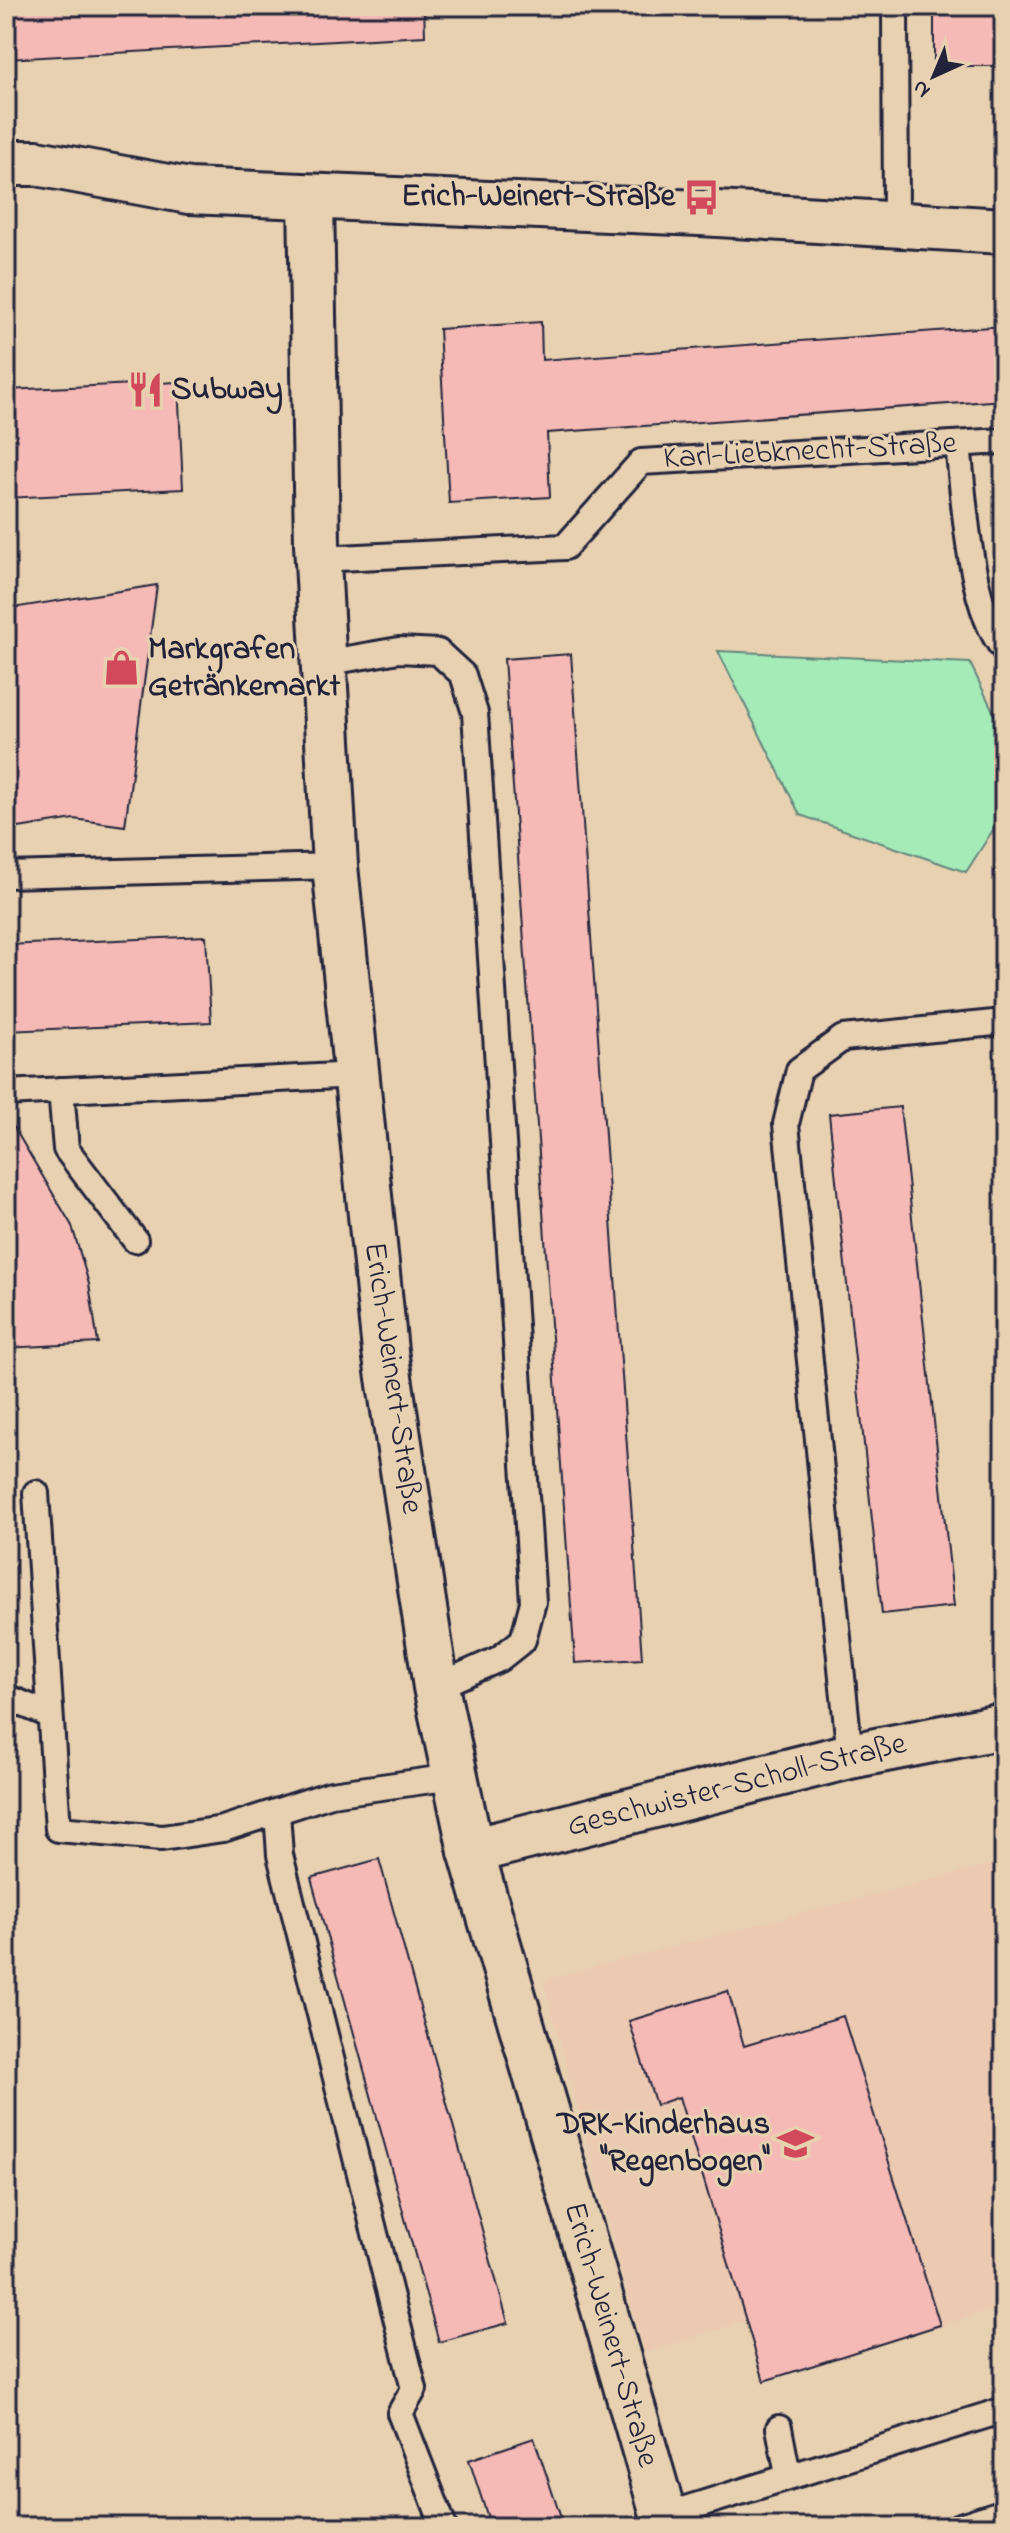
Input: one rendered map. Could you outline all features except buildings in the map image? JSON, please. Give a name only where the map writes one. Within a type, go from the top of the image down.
[{"type":"street","points":[[6,163],[37,163],[189,191],[700,213],[1004,231]]},
{"type":"street","name":"Erich-Weinert-Straße","points":[[311,198],[318,559],[335,866],[385,1351],[436,1687],[471,1851],[665,2521]]},
{"type":"street","name":"Geschwister-Scholl-Straße","points":[[471,1851],[850,1756],[1004,1726]]},
{"type":"lane","points":[[895,6],[896,226]]},
{"type":"lane","name":"Karl-Liebknecht-Straße","points":[[318,559],[565,547],[641,462],[1004,441]]},
{"type":"lane","points":[[958,444],[965,512],[986,623],[1004,649]]},
{"type":"lane","points":[[324,663],[399,650],[438,652],[463,675],[475,713],[533,1602],[523,1640],[499,1659],[436,1687]]},
{"type":"lane","points":[[6,875],[335,866]]},
{"type":"lane","points":[[850,1756],[786,1124],[799,1070],[843,1038],[1004,1022]]},
{"type":"lane","points":[[6,1093],[356,1075]]},
{"type":"lane","points":[[61,1090],[66,1149],[135,1240]]},
{"type":"lane","points":[[36,1493],[58,1829],[162,1838],[223,1829],[331,1794],[453,1777]]},
{"type":"lane","points":[[6,1697],[50,1715]]},
{"type":"lane","points":[[277,1812],[280,1855],[414,2389],[400,2413],[444,2527]]},
{"type":"lane","points":[[665,2521],[788,2475],[1004,2410]]},
{"type":"lane","points":[[779,2428],[788,2475]]},
{"type":"lane","points":[[957,2527],[1004,2512]]},
{"type":"shaded area","name":"DRK-Kinderhaus \"Regenbogen\"","points":[[996,1863],[1004,1887],[1004,2306],[764,2381],[746,2320],[644,2354],[543,1980]]},
{"type":"green space","points":[[718,651],[970,663],[1004,734],[1004,813],[966,872],[800,815]]},
{"type":"place","name":"Erich-Weinert-Straße","points":[[701,197]]},
{"type":"place","name":"Subway","points":[[145,390]]},
{"type":"place","name":"Markgrafen Getränkemarkt","points":[[122,668]]},
{"type":"place","name":"DRK-Kinderhaus \"Regenbogen\"","points":[[796,2143]]}]
